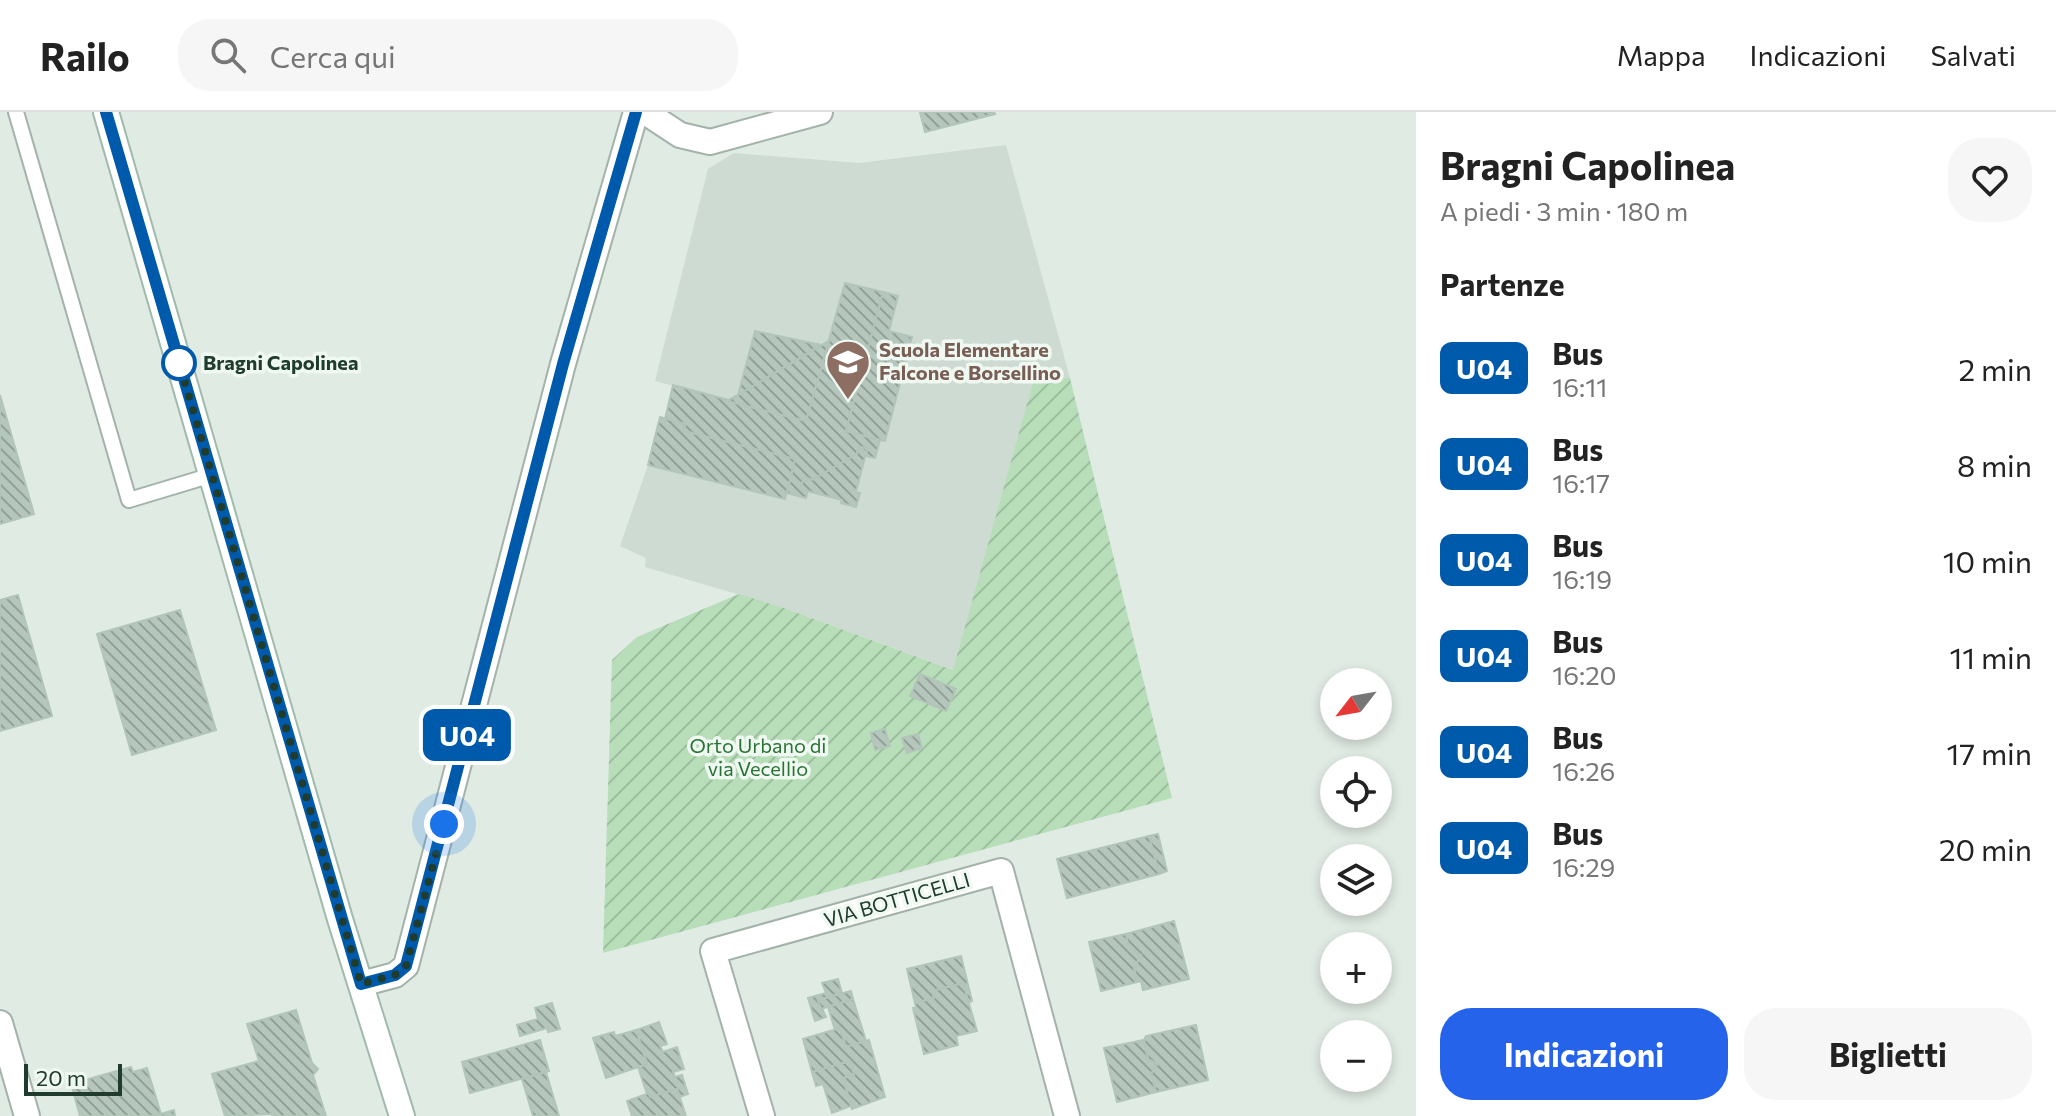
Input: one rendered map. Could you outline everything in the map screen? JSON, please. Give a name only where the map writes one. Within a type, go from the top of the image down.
[{"type":"street","points":[[106,112],[402,1116]]},
{"type":"street","points":[[361,984],[395,975],[406,966],[563,364],[636,112]]},
{"type":"street","points":[[645,112],[680,135],[710,142],[820,112]]},
{"type":"street","name":"VIA BOTTICELLI","points":[[762,1116],[713,951],[1001,871],[1067,1116]]},
{"type":"street","points":[[0,1023],[27,1116]]},
{"type":"lane","points":[[16,112],[129,500],[212,475]]},
{"type":"shaded area","name":"Scuola Elementare Falcone e Borsellino","points":[[1006,145],[1070,378],[1035,375],[954,670],[784,608],[645,567],[646,558],[620,546],[648,465],[660,417],[665,418],[673,386],[655,381],[708,169],[734,153],[859,163]]},
{"type":"green space","name":"Orto Urbano di via Vecellio","points":[[1035,375],[1070,378],[1172,798],[603,953],[612,660],[637,637],[739,594],[953,670]]},
{"type":"building","points":[[920,112],[994,112],[995,114],[925,132]]},
{"type":"building","points":[[845,283],[883,292],[846,431],[880,440],[875,458],[866,456],[867,449],[858,446],[857,454],[812,480],[804,477],[800,489],[808,490],[806,498],[787,493],[795,459],[684,431],[685,424],[665,419],[673,385],[806,421]]},
{"type":"building","points":[[883,292],[898,296],[889,331],[912,337],[885,441],[846,431]]},
{"type":"building","points":[[755,331],[821,345],[738,395]]},
{"type":"building","points":[[829,341],[806,421],[727,401],[738,395]]},
{"type":"building","points":[[0,395],[34,514],[0,524]]},
{"type":"building","points":[[660,417],[685,424],[684,431],[795,459],[785,499],[648,465]]},
{"type":"building","points":[[858,446],[867,449],[856,492],[860,493],[856,507],[800,489],[804,477],[812,480],[857,454]]},
{"type":"building","points":[[18,595],[52,716],[0,731],[0,600]]},
{"type":"building","points":[[180,610],[216,730],[132,755],[97,634]]},
{"type":"building","points":[[920,674],[956,689],[946,711],[910,696]]},
{"type":"building","points":[[885,729],[890,746],[875,750],[871,733]]},
{"type":"building","points":[[918,734],[922,748],[907,753],[902,738]]},
{"type":"building","points":[[1158,834],[1167,871],[1159,874],[1149,836]]},
{"type":"building","points":[[1149,836],[1159,874],[1067,898],[1057,859]]},
{"type":"building","points":[[1174,921],[1189,979],[1143,990],[1141,981],[1137,982],[1134,968],[1141,955],[1128,946],[1126,934]]},
{"type":"building","points":[[1126,934],[1128,946],[1141,955],[1134,968],[1137,982],[1101,991],[1089,942]]},
{"type":"building","points":[[961,956],[972,1001],[968,1003],[963,983],[932,991],[934,998],[915,1003],[907,969]]},
{"type":"building","points":[[838,979],[842,993],[818,1000],[826,1017],[815,1021],[808,998],[826,993],[822,983]]},
{"type":"building","points":[[963,983],[977,1031],[956,1036],[958,1045],[924,1054],[913,1008],[916,1008],[915,1003],[934,998],[932,991]]},
{"type":"building","points":[[851,991],[853,999],[821,1009],[818,1000]]},
{"type":"building","points":[[853,999],[866,1041],[846,1047],[840,1028],[835,1030],[828,1007]]},
{"type":"building","points":[[552,1003],[560,1029],[548,1032],[547,1028],[520,1036],[517,1025],[538,1019],[535,1008]]},
{"type":"building","points":[[296,1010],[312,1063],[318,1069],[313,1075],[326,1116],[225,1116],[212,1074],[259,1061],[247,1024]]},
{"type":"building","points":[[659,1022],[667,1044],[660,1046],[663,1052],[677,1047],[684,1069],[673,1072],[675,1077],[682,1075],[688,1094],[680,1097],[677,1089],[650,1097],[638,1067],[647,1064],[636,1030]]},
{"type":"building","points":[[1196,1025],[1208,1080],[1156,1092],[1151,1074],[1157,1064],[1148,1059],[1146,1036]]},
{"type":"building","points":[[840,1028],[846,1047],[869,1040],[885,1097],[852,1109],[843,1078],[854,1075],[850,1061],[812,1072],[803,1039]]},
{"type":"building","points":[[636,1030],[647,1064],[606,1078],[593,1038]]},
{"type":"building","points":[[540,1040],[549,1071],[470,1093],[462,1062]]},
{"type":"building","points":[[1144,1040],[1148,1059],[1157,1064],[1151,1074],[1156,1092],[1117,1102],[1104,1048]]},
{"type":"building","points":[[850,1061],[854,1075],[843,1078],[851,1106],[832,1113],[823,1084],[816,1086],[812,1072]]},
{"type":"building","points":[[131,1067],[133,1072],[147,1068],[161,1114],[174,1110],[175,1116],[80,1116],[71,1084]]},
{"type":"building","points":[[546,1072],[559,1116],[533,1116],[522,1079]]},
{"type":"building","points":[[677,1089],[686,1116],[632,1116],[627,1101],[649,1093],[650,1097]]},
{"type":"bus line","name":"U04","points":[[106,112],[361,984],[395,975],[406,966],[563,364],[636,112]]},
{"type":"place","name":"Bragni Capolinea","points":[[179,363]]},
{"type":"place","name":"Scuola Elementare Falcone e Borsellino","points":[[848,401]]},
{"type":"route","points":[[179,363],[178,359],[361,984],[395,975],[406,966],[444,824]]}]
